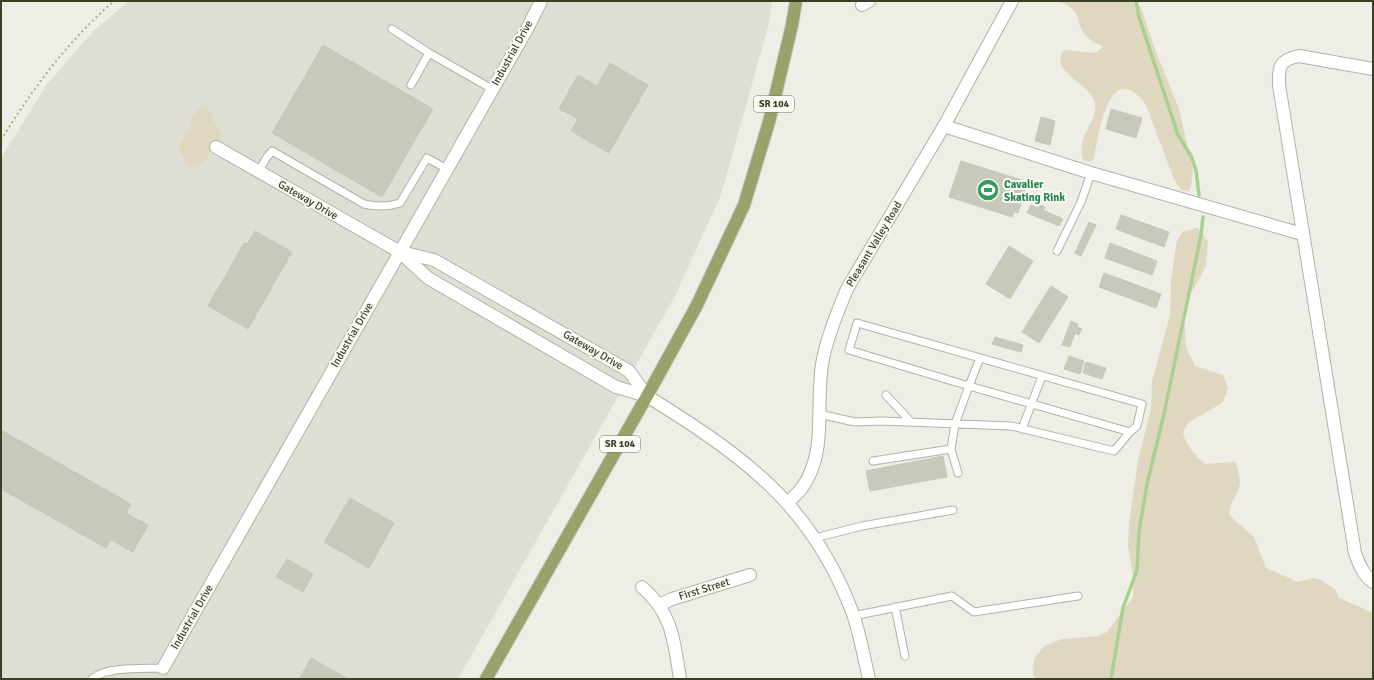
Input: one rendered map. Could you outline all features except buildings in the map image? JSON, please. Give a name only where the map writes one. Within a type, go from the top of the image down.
[{"type":"main road","name":"SR 104","points":[[486,679],[648,396],[697,305],[744,205],[769,122],[792,25],[796,1]]},
{"type":"street","name":"Industrial Drive","points":[[163,668],[527,29],[541,1]]},
{"type":"street","name":"Pleasant Valley Road","points":[[788,503],[802,488],[815,461],[820,414],[820,380],[822,359],[837,311],[848,287],[944,126],[1012,1]]},
{"type":"street","points":[[1373,69],[1299,56],[1290,58],[1282,63],[1278,72],[1302,234],[1355,553],[1359,565],[1367,578],[1373,582]]},
{"type":"street","points":[[944,126],[1092,173],[1302,234]]},
{"type":"street","name":"Gateway Drive","points":[[216,147],[400,252],[434,282],[616,387],[648,396]]},
{"type":"street","name":"Gateway Drive","points":[[400,252],[434,260],[629,371],[648,396]]},
{"type":"street","points":[[648,396],[732,453],[764,479],[788,503],[815,538],[840,582],[853,616],[862,646],[869,679]]},
{"type":"street","name":"First Street","points":[[659,605],[672,599],[750,575]]},
{"type":"street","points":[[642,587],[659,605],[668,621],[676,649],[680,679]]},
{"type":"lane","points":[[392,29],[429,53],[492,89]]},
{"type":"lane","points":[[410,85],[429,53]]},
{"type":"lane","points":[[258,172],[272,150],[364,204],[374,207],[389,207],[400,203],[427,158],[447,169]]},
{"type":"lane","points":[[1057,251],[1081,202],[1092,173]]},
{"type":"lane","points":[[820,414],[855,422],[881,421],[1011,426],[1114,451],[1137,426],[1142,404],[857,323],[850,350],[1130,432]]},
{"type":"lane","points":[[958,473],[951,449],[954,424],[980,358]]},
{"type":"lane","points":[[1022,429],[1042,376]]},
{"type":"lane","points":[[886,395],[911,422]]},
{"type":"lane","points":[[872,461],[951,449]]},
{"type":"lane","points":[[815,538],[862,526],[954,510]]},
{"type":"lane","points":[[853,616],[952,596],[974,612],[1078,596]]},
{"type":"lane","points":[[895,607],[905,656]]},
{"type":"lane","points":[[92,679],[96,675],[113,671],[163,668]]},
{"type":"path","points":[[1,140],[33,90],[52,66],[76,37],[114,1]]},
{"type":"shaded area","points":[[129,1],[772,1],[768,27],[721,195],[675,296],[458,679],[1,679],[1,158],[46,86],[94,30]]},
{"type":"shaded area","points":[[1054,1],[1137,1],[1179,109],[1193,170],[1191,187],[1189,191],[1181,190],[1174,179],[1146,105],[1134,92],[1123,89],[1115,94],[1108,104],[1103,118],[1094,159],[1090,162],[1083,160],[1082,143],[1095,113],[1094,100],[1088,91],[1071,77],[1062,67],[1061,57],[1065,50],[1095,53],[1103,47],[1085,35],[1079,24],[1078,16],[1073,9],[1064,3]]},
{"type":"shaded area","points":[[201,106],[210,111],[213,120],[223,137],[213,145],[207,160],[195,166],[190,166],[181,155],[179,147],[190,126],[193,116]]},
{"type":"shaded area","points":[[1197,228],[1208,241],[1206,266],[1189,297],[1184,315],[1186,347],[1195,366],[1223,375],[1228,389],[1222,403],[1188,423],[1183,432],[1184,437],[1191,450],[1205,464],[1235,462],[1238,469],[1240,485],[1231,505],[1229,512],[1230,516],[1254,537],[1266,568],[1298,582],[1312,578],[1321,580],[1335,589],[1339,598],[1373,613],[1373,679],[1036,679],[1033,675],[1034,659],[1044,646],[1062,639],[1098,636],[1107,632],[1133,597],[1133,577],[1128,545],[1129,524],[1138,460],[1151,409],[1152,382],[1170,315],[1171,279],[1177,241],[1182,232]]},
{"type":"waterway","points":[[1136,1],[1139,17],[1178,135],[1191,156],[1196,170],[1199,195]]},
{"type":"waterway","points":[[1111,679],[1123,608],[1137,570],[1139,532],[1147,484],[1164,414],[1201,235],[1203,217]]},
{"type":"place","name":"Cavalier Skating Rink","points":[[988,190]]}]
